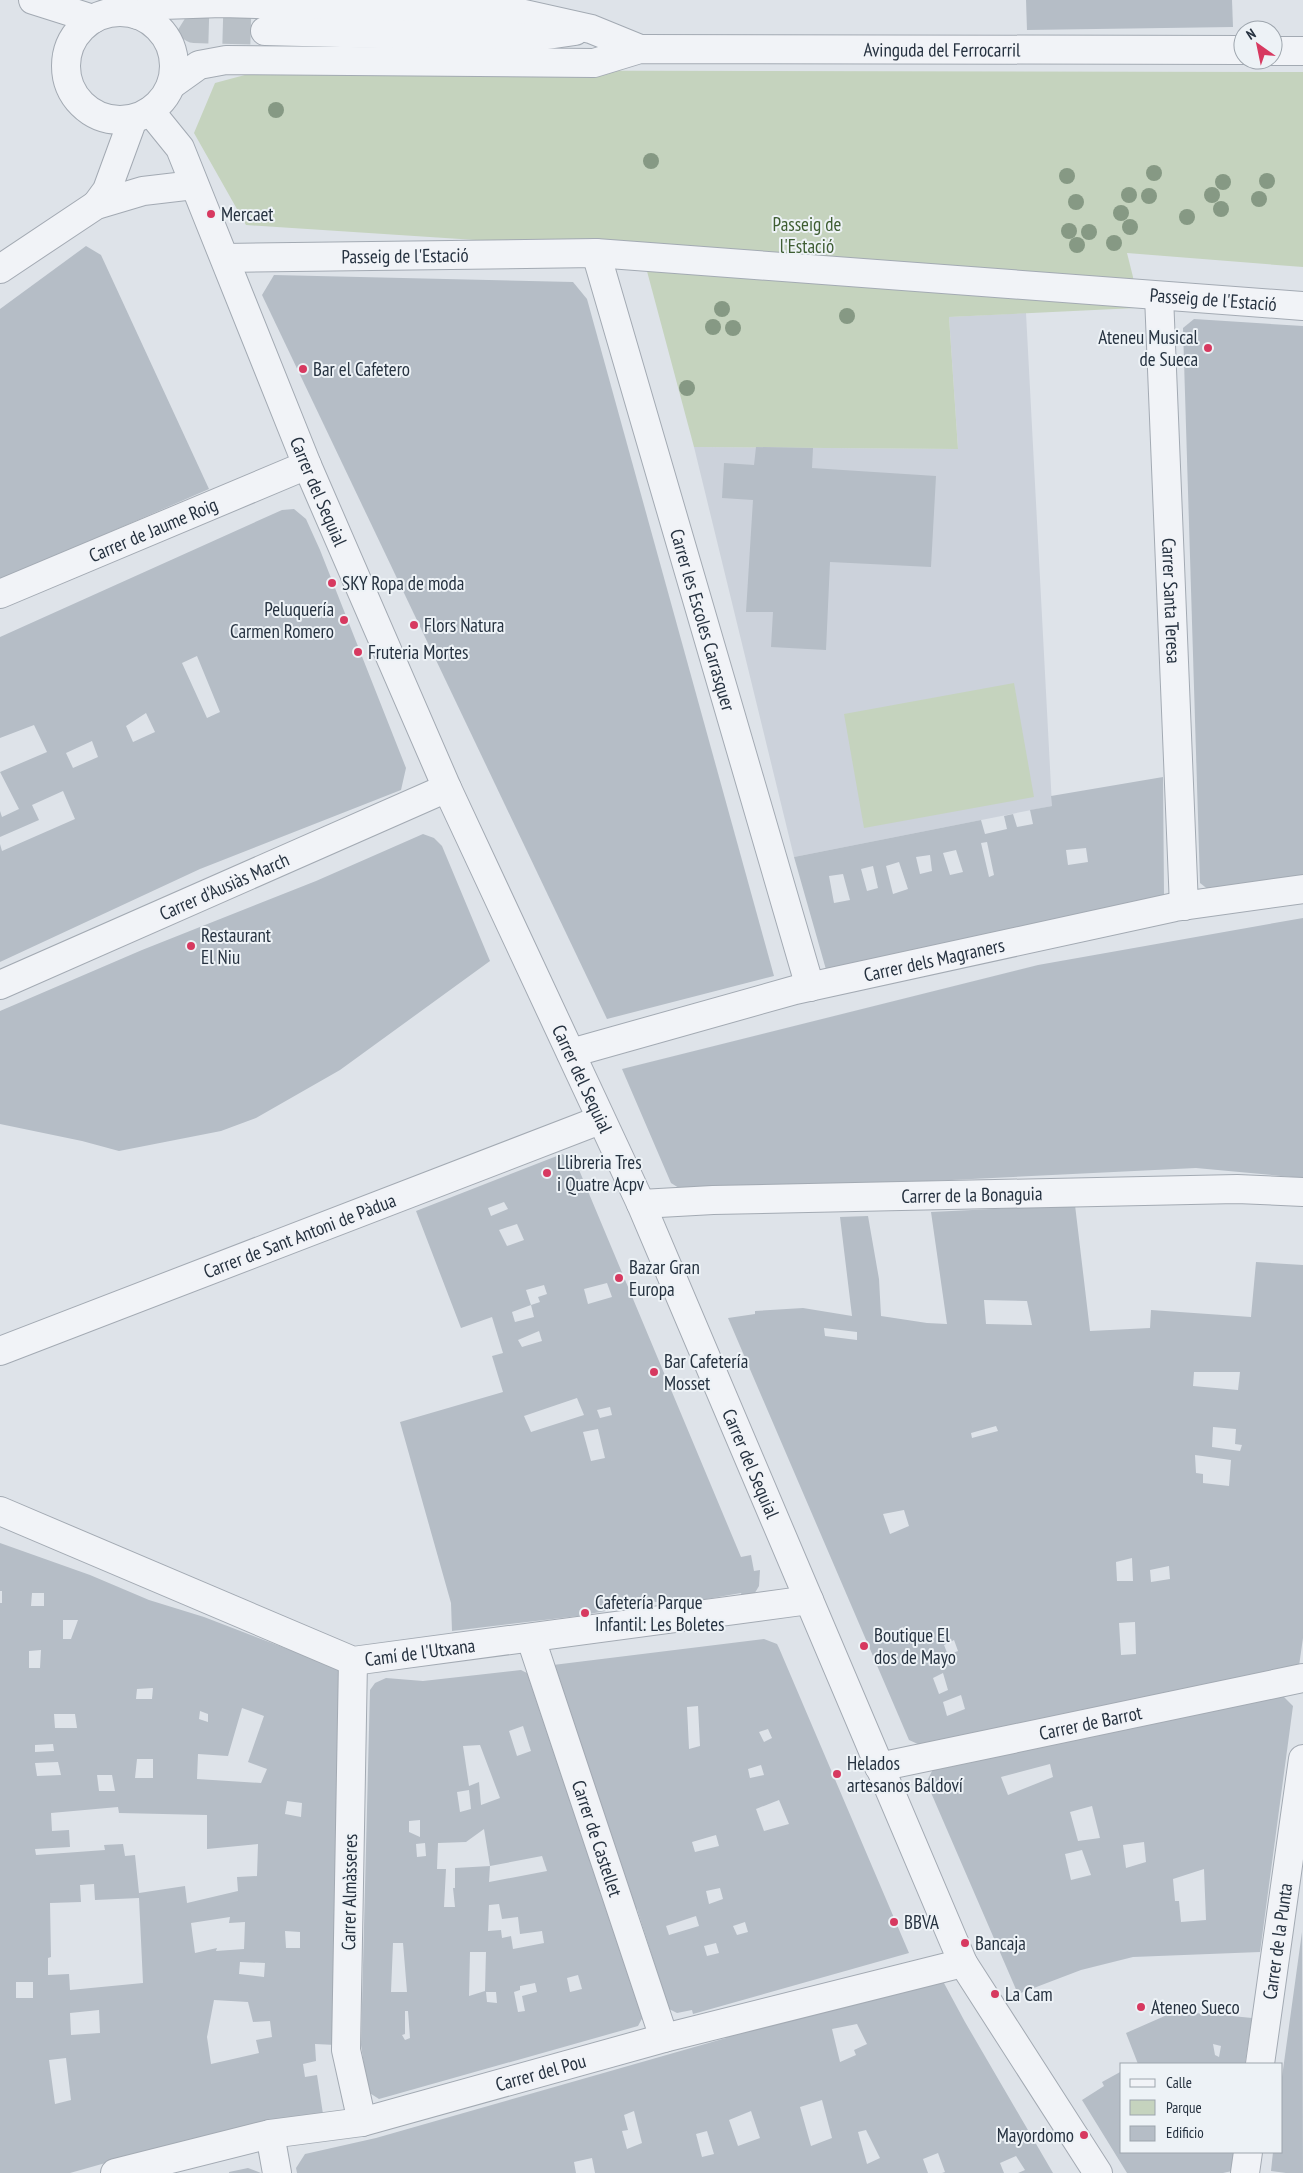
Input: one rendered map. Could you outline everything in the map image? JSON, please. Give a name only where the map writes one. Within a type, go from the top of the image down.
[{"type":"street","points":[[33,0],[93,19]]},
{"type":"street","points":[[138,15],[162,6],[222,3],[511,11],[591,29],[640,49]]},
{"type":"street","points":[[123,12],[138,15],[150,21],[161,31],[169,43],[174,64],[171,85],[163,100],[141,115],[108,120],[90,112],[76,99],[68,82],[66,62],[70,44],[81,28],[93,19],[123,12]]},
{"type":"street","points":[[265,31],[527,38],[591,29]]},
{"type":"street","points":[[171,85],[199,65],[226,60],[594,63],[640,49]]},
{"type":"street","name":"Avinguda del Ferrocarril","points":[[640,49],[1233,50]]},
{"type":"street","points":[[1283,50],[1303,50]]},
{"type":"street","points":[[96,205],[107,190],[141,115]]},
{"type":"street","name":"Carrer del Sequial","points":[[141,115],[180,148],[307,465],[448,788],[571,1053],[600,1120],[641,1204],[963,1963],[1098,2173]]},
{"type":"street","points":[[0,270],[96,205],[143,191],[194,185]]},
{"type":"street","name":"Passeig de l'Estació","points":[[225,258],[596,253],[1303,306]]},
{"type":"street","name":"Carrer les Escoles Carrasquer","points":[[596,253],[810,987]]},
{"type":"street","name":"Carrer Santa Teresa","points":[[1159,296],[1184,906]]},
{"type":"street","name":"Carrer de Jaume Roig","points":[[0,594],[307,465]]},
{"type":"street","name":"Carrer d'Ausiàs March","points":[[0,984],[448,788]]},
{"type":"street","name":"Carrer dels Magraners","points":[[571,1053],[810,987],[1184,906],[1303,889]]},
{"type":"street","name":"Carrer de Sant Antoni de Pàdua","points":[[0,1351],[600,1120]]},
{"type":"street","name":"Carrer de la Bonaguia","points":[[641,1204],[713,1200],[1227,1190],[1303,1192]]},
{"type":"street","name":"Camí de l'Utxana","points":[[0,1511],[353,1661],[531,1639],[809,1600]]},
{"type":"street","name":"Carrer de Castellet","points":[[531,1639],[664,2038]]},
{"type":"street","name":"Carrer Almàsseres","points":[[353,1661],[346,2050],[362,2122]]},
{"type":"street","name":"Carrer de Barrot","points":[[879,1767],[1303,1678]]},
{"type":"street","name":"Carrer de la Punta","points":[[1260,2063],[1303,1759]]},
{"type":"street","name":"Carrer del Pou","points":[[115,2173],[270,2134],[362,2122],[664,2038],[963,1963]]},
{"type":"street","points":[[270,2134],[277,2173]]},
{"type":"street","points":[[1245,2173],[1248,2153]]},
{"type":"shaded area","points":[[1026,313],[1052,806],[794,857],[694,447],[958,449],[949,317]]},
{"type":"green space","name":"Passeig de l'Estació","points":[[263,70],[1303,72],[1303,267],[1127,253],[1133,277],[1136,308],[949,317],[958,449],[694,447],[640,245],[552,245],[246,225],[194,133],[215,83]]},
{"type":"green space","points":[[1014,683],[1034,797],[864,828],[844,714]]},
{"type":"building","points":[[1026,0],[1232,0],[1233,27],[1027,30]]},
{"type":"building","points":[[86,246],[101,255],[209,489],[0,580],[0,309]]},
{"type":"building","points":[[274,275],[573,282],[587,299],[774,976],[607,1019],[262,295]]},
{"type":"building","points":[[1194,319],[1303,326],[1303,877],[1214,894],[1200,883],[1183,328]]},
{"type":"building","points":[[756,447],[813,448],[812,468],[936,476],[931,567],[830,562],[826,650],[771,647],[773,612],[746,612],[753,500],[722,498],[724,463],[754,465]]},
{"type":"building","points":[[294,509],[306,519],[320,550],[406,768],[401,790],[200,869],[0,962],[0,844],[2,851],[75,819],[63,791],[32,805],[39,820],[0,837],[0,811],[2,817],[19,809],[0,772],[47,752],[34,725],[0,738],[0,637],[282,510]],"holes":[[[197,656],[220,712],[207,718],[182,663]],[[146,713],[155,732],[133,742],[126,726]],[[92,741],[98,757],[73,768],[66,753]]]},
{"type":"building","points":[[1163,777],[1164,894],[1154,905],[827,973],[794,857],[981,820],[985,834],[1007,829],[1004,816],[1013,814],[1017,827],[1033,824],[1030,810],[1052,806],[1051,796]],"holes":[[[987,842],[994,875],[989,877],[981,843]],[[1086,848],[1088,862],[1068,865],[1066,850]],[[956,850],[963,872],[950,875],[943,853]],[[930,855],[932,871],[920,874],[916,857]],[[899,862],[908,889],[893,894],[886,866]],[[873,866],[878,888],[867,891],[861,869]],[[843,874],[850,900],[834,903],[829,876]]]},
{"type":"building","points":[[423,834],[434,838],[442,846],[490,961],[340,1070],[256,1118],[221,1131],[119,1151],[82,1141],[0,1124],[0,1011],[142,950],[316,881]]},
{"type":"building","points":[[1303,918],[1303,1178],[1196,1168],[687,1193],[671,1183],[622,1069],[1038,965]]},
{"type":"building","points":[[562,1154],[574,1160],[741,1557],[751,1555],[754,1571],[760,1570],[759,1586],[753,1596],[744,1600],[741,1593],[661,1607],[661,1601],[578,1616],[452,1631],[451,1603],[400,1422],[503,1392],[492,1356],[503,1353],[492,1317],[461,1328],[416,1211]],"holes":[[[504,1202],[508,1209],[491,1216],[488,1208]],[[517,1224],[524,1240],[507,1246],[499,1230]],[[607,1283],[612,1297],[588,1304],[584,1289]],[[544,1285],[547,1294],[538,1297],[540,1302],[531,1305],[526,1290]],[[531,1305],[534,1317],[515,1322],[512,1312]],[[539,1331],[542,1341],[522,1347],[518,1340]],[[577,1398],[584,1415],[531,1432],[524,1416]],[[610,1407],[612,1415],[600,1418],[597,1410]],[[598,1429],[605,1458],[591,1461],[583,1432]]]},
{"type":"building","points":[[1075,1205],[1090,1331],[1150,1328],[1151,1310],[1251,1317],[1256,1262],[1303,1265],[1303,1638],[1299,1666],[920,1745],[909,1740],[728,1318],[755,1314],[755,1311],[803,1308],[852,1316],[840,1217],[868,1216],[879,1279],[881,1316],[947,1324],[931,1212]],"holes":[[[984,1300],[1027,1301],[1032,1325],[986,1324]],[[824,1328],[857,1332],[857,1340],[825,1336]],[[1194,1372],[1240,1372],[1238,1390],[1193,1386]],[[996,1426],[998,1431],[972,1438],[971,1433]],[[1213,1427],[1236,1429],[1235,1444],[1242,1445],[1240,1451],[1212,1447]],[[1195,1455],[1231,1460],[1229,1486],[1203,1483],[1203,1474],[1196,1473]],[[904,1510],[909,1526],[890,1534],[883,1514]],[[1132,1558],[1133,1581],[1117,1581],[1116,1562]],[[1169,1566],[1170,1579],[1151,1582],[1150,1570]],[[1135,1622],[1136,1654],[1121,1655],[1119,1623]],[[954,1640],[958,1651],[948,1655],[944,1645]],[[943,1673],[948,1690],[939,1694],[933,1678]],[[961,1695],[965,1709],[947,1716],[943,1702]]]},
{"type":"building","points":[[0,1543],[90,1575],[149,1600],[204,1617],[319,1661],[339,1666],[347,1680],[336,2045],[315,2044],[316,2061],[303,2064],[305,2077],[317,2075],[323,2114],[155,2149],[70,2173],[0,2173],[0,1603],[2,1603],[2,1591],[0,1591]],"holes":[[[32,1593],[44,1593],[44,1606],[31,1606]],[[63,1620],[78,1620],[71,1639],[63,1639]],[[41,1650],[40,1668],[29,1668],[29,1651]],[[153,1688],[152,1699],[136,1699],[137,1689]],[[242,1708],[264,1716],[248,1762],[267,1769],[261,1783],[197,1779],[198,1754],[228,1756]],[[200,1711],[208,1714],[208,1722],[199,1719]],[[54,1714],[75,1714],[77,1728],[55,1728]],[[53,1744],[54,1751],[35,1752],[35,1745]],[[137,1759],[153,1759],[153,1778],[135,1778]],[[58,1762],[61,1775],[37,1776],[35,1763]],[[97,1775],[112,1775],[115,1791],[99,1791]],[[287,1801],[302,1803],[301,1817],[285,1814]],[[118,1807],[119,1813],[207,1815],[207,1849],[258,1844],[257,1876],[237,1877],[238,1891],[187,1903],[185,1886],[139,1893],[135,1855],[125,1856],[123,1844],[104,1845],[105,1850],[36,1855],[35,1849],[70,1847],[69,1830],[52,1831],[51,1813]],[[94,1884],[95,1900],[139,1898],[143,1983],[70,1990],[69,1974],[48,1975],[48,1958],[51,1957],[50,1903],[81,1902],[80,1885]],[[230,1917],[229,1923],[245,1922],[244,1949],[216,1951],[217,1948],[195,1953],[191,1923]],[[285,1931],[300,1932],[300,1948],[286,1948]],[[240,1962],[265,1963],[264,1977],[239,1974]],[[16,1982],[33,1982],[33,1998],[16,1998]],[[214,2000],[248,2002],[253,2022],[270,2021],[272,2037],[256,2040],[259,2053],[211,2064],[207,2037]],[[99,2010],[100,2033],[71,2035],[70,2013]],[[66,2058],[71,2100],[55,2104],[49,2060]]]},
{"type":"building","points":[[764,1639],[777,1644],[909,1953],[693,2014],[692,2010],[677,2013],[669,2009],[637,1909],[634,1910],[553,1665]],"holes":[[[698,1706],[700,1746],[689,1749],[687,1707]],[[768,1729],[772,1738],[764,1742],[759,1732]],[[761,1765],[764,1775],[750,1778],[748,1769]],[[779,1800],[789,1824],[764,1831],[756,1809]],[[716,1835],[719,1846],[695,1852],[692,1842]],[[720,1888],[723,1899],[709,1904],[706,1891]],[[696,1916],[699,1926],[669,1935],[666,1926]],[[745,1922],[748,1932],[737,1935],[733,1926]],[[716,1943],[719,1953],[707,1956],[704,1946]]]},
{"type":"building","points":[[521,1670],[527,1673],[531,1679],[645,2013],[638,2026],[379,2099],[368,2092],[361,2045],[370,1690],[375,1683],[386,1678],[423,1681]],"holes":[[[523,1726],[531,1751],[517,1756],[509,1731]],[[480,1745],[500,1798],[481,1805],[479,1782],[469,1786],[463,1746]],[[469,1790],[471,1809],[460,1812],[457,1792]],[[420,1820],[420,1837],[409,1832],[409,1821]],[[484,1829],[490,1866],[455,1868],[455,1888],[453,1888],[455,1907],[444,1907],[446,1869],[437,1869],[438,1843],[466,1842]],[[425,1843],[426,1856],[417,1857],[416,1844]],[[542,1856],[547,1871],[489,1882],[490,1866]],[[499,1904],[502,1919],[518,1917],[520,1934],[542,1931],[544,1943],[513,1949],[511,1936],[502,1938],[501,1930],[488,1931],[489,1905]],[[393,1943],[403,1943],[407,1992],[391,1992]],[[470,1952],[486,1952],[485,1991],[469,1996]],[[578,1975],[582,1989],[570,1992],[567,1978]],[[535,1983],[537,1992],[522,1996],[525,2011],[518,2012],[514,1992],[520,1990],[520,1986]],[[486,1992],[496,1992],[497,2003],[487,2002]],[[405,2011],[408,2011],[410,2038],[405,2040],[402,2035],[405,2034]]]},
{"type":"building","points":[[1283,1696],[1293,1706],[1260,1952],[1133,1957],[1081,1970],[1018,1994],[932,1795],[927,1781],[933,1769]],"holes":[[[1050,1764],[1053,1777],[1008,1795],[1001,1777]],[[1092,1806],[1100,1838],[1078,1841],[1070,1812]],[[1144,1842],[1146,1862],[1126,1868],[1123,1845]],[[1082,1850],[1091,1875],[1071,1880],[1065,1854]],[[1204,1869],[1206,1920],[1181,1922],[1179,1901],[1175,1901],[1173,1879]]]},
{"type":"building","points":[[1302,1932],[1303,2173],[1271,2171],[1273,2153],[1283,2153],[1283,2070]]},
{"type":"building","points":[[938,1972],[1053,2173],[1018,2173],[1025,2170],[1016,2156],[1000,2163],[1004,2173],[942,2173],[945,2172],[938,2153],[923,2159],[928,2173],[595,2173],[592,2158],[574,2162],[576,2173],[297,2173],[296,2168],[305,2154],[376,2138],[726,2038],[725,2034]],"holes":[[[857,2024],[867,2044],[854,2050],[856,2055],[840,2062],[832,2029]],[[822,2100],[832,2138],[811,2146],[800,2107]],[[634,2111],[642,2143],[627,2149],[622,2131],[628,2130],[624,2115]],[[751,2111],[760,2138],[738,2146],[729,2120]],[[866,2130],[880,2158],[867,2164],[858,2132]],[[707,2131],[714,2154],[702,2157],[696,2134]]]},
{"type":"building","points":[[1202,2013],[1252,2018],[1245,2063],[1138,2063],[1126,2033],[1167,2015]],"holes":[[[1213,2044],[1221,2046],[1219,2057],[1215,2055]]]},
{"type":"building","points":[[1120,2072],[1120,2153],[1234,2153],[1232,2171],[1223,2173],[1127,2173],[1082,2100],[1104,2086],[1102,2082]]},
{"type":"building","points":[[248,2168],[261,2173],[229,2173],[229,2172]]},
{"type":"tunnel","points":[[147,0],[194,29],[265,31]]},
{"type":"place","name":"Mercaet","points":[[211,214]]},
{"type":"place","name":"Ateneu Musical de Sueca","points":[[1208,348]]},
{"type":"place","name":"Bar el Cafetero","points":[[303,369]]},
{"type":"place","name":"SKY Ropa de moda","points":[[332,583]]},
{"type":"place","name":"Peluquería Carmen Romero","points":[[344,620]]},
{"type":"place","name":"Flors Natura","points":[[414,625]]},
{"type":"place","name":"Fruteria Mortes","points":[[358,652]]},
{"type":"place","name":"Restaurant El Niu","points":[[191,946]]},
{"type":"place","name":"Llibreria Tres i Quatre Acpv","points":[[547,1173]]},
{"type":"place","name":"Bazar Gran Europa","points":[[619,1278]]},
{"type":"place","name":"Bar Cafetería Mosset","points":[[654,1372]]},
{"type":"place","name":"Cafetería Parque Infantil: Les Boletes","points":[[585,1613]]},
{"type":"place","name":"Boutique El dos de Mayo","points":[[864,1646]]},
{"type":"place","name":"Helados artesanos Baldoví","points":[[837,1774]]},
{"type":"place","name":"BBVA","points":[[894,1922]]},
{"type":"place","name":"Bancaja","points":[[965,1943]]},
{"type":"place","name":"La Cam","points":[[995,1994]]},
{"type":"place","name":"Ateneo Sueco","points":[[1141,2007]]},
{"type":"place","name":"Mayordomo","points":[[1084,2135]]}]
